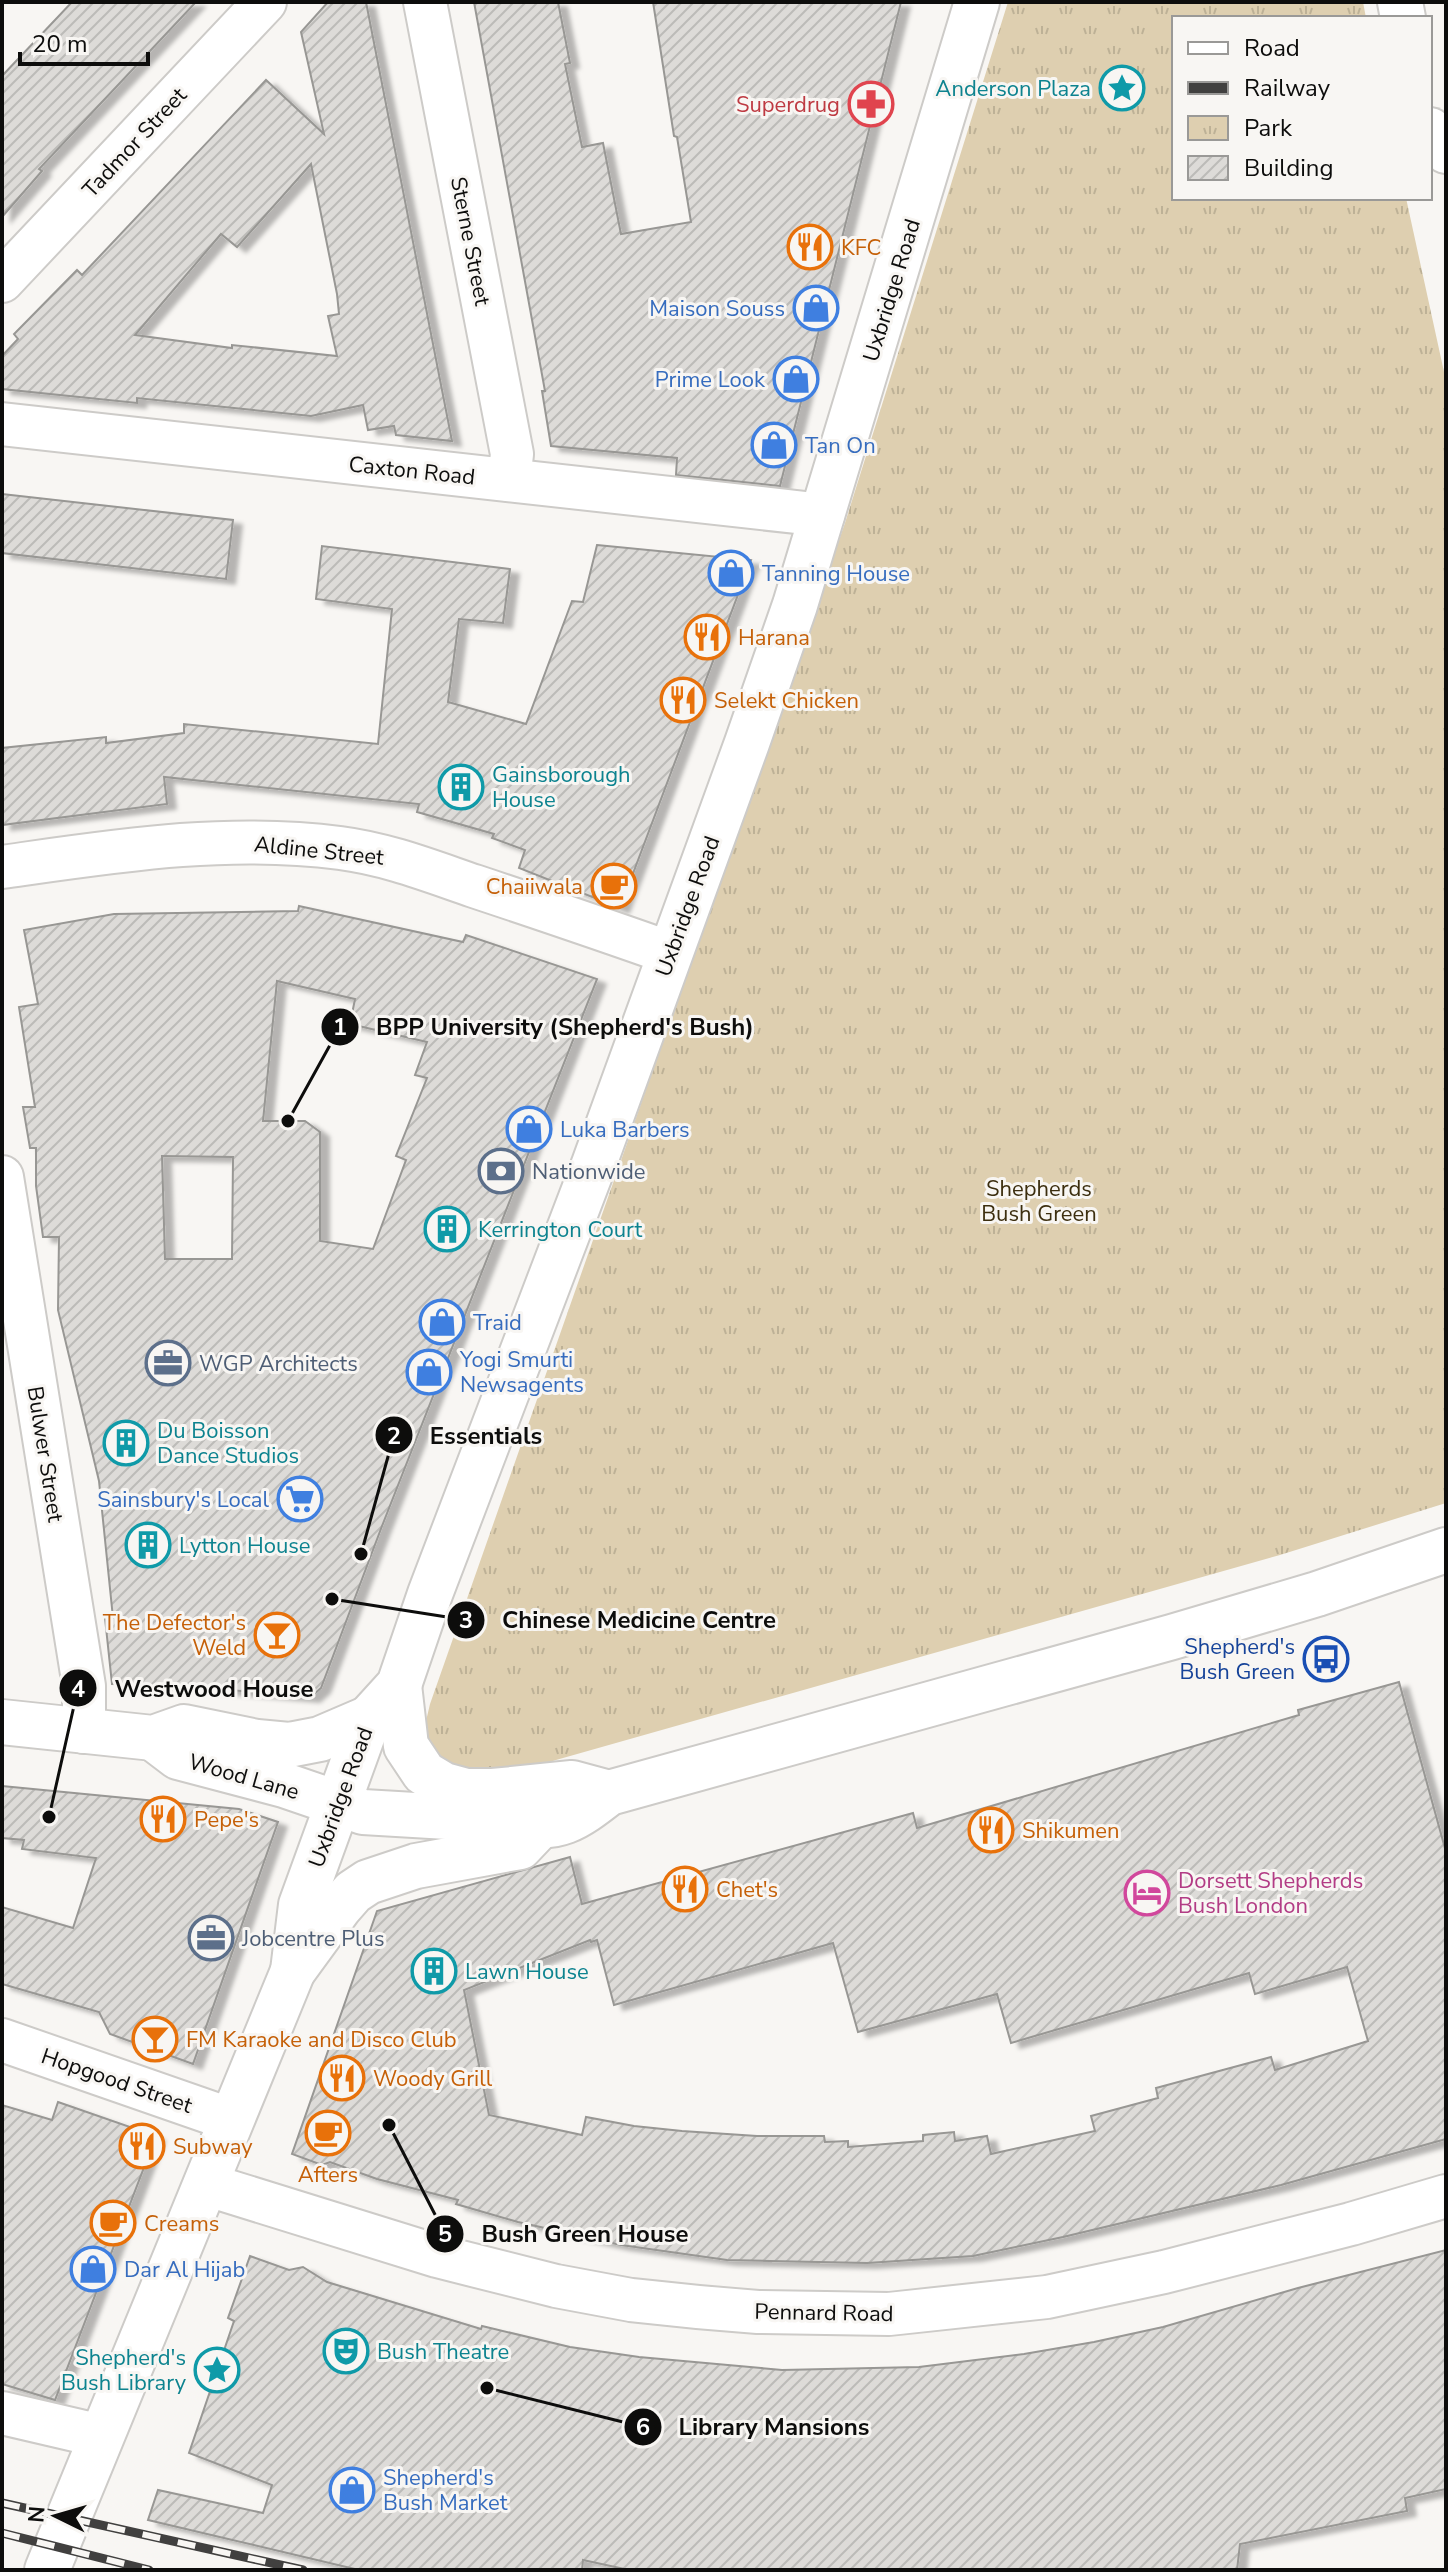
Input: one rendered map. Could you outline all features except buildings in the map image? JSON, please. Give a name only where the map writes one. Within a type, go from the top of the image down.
[{"type":"main road","name":"Uxbridge Road","points":[[293,1971],[301,1905],[369,1718],[399,1685],[430,1594],[594,1164],[761,703],[823,515],[977,2]]},
{"type":"main road","points":[[1432,133],[1446,151]]},
{"type":"main road","points":[[339,1804],[363,1812],[516,1821],[538,1828],[575,1819],[609,1793],[1172,1637],[1317,1594],[1446,1550]]},
{"type":"main road","points":[[399,1685],[406,1746],[424,1773],[444,1785],[466,1791],[493,1791],[572,1783],[609,1793]]},
{"type":"main road","name":"Wood Lane","points":[[2,1722],[153,1738],[184,1727],[257,1742],[289,1745],[320,1739],[369,1718]]},
{"type":"main road","name":"Wood Lane","points":[[153,1738],[178,1757],[284,1785],[339,1804]]},
{"type":"main road","name":"Uxbridge Road","points":[[47,2570],[293,1971],[346,1900],[368,1882],[416,1866],[520,1847],[538,1828]]},
{"type":"street","name":"Tadmor Street","points":[[2,281],[265,2]]},
{"type":"street","name":"Sterne Street","points":[[425,2],[512,454],[509,480]]},
{"type":"street","name":"Caxton Road","points":[[2,424],[823,515]]},
{"type":"street","name":"Aldine Street","points":[[2,867],[142,847],[218,841],[279,841],[343,848],[395,859],[670,953]]},
{"type":"street","name":"Bulwer Street","points":[[2,1177],[84,1686],[84,1732]]},
{"type":"street","name":"Hopgood Street","points":[[2,2040],[232,2120]]},
{"type":"street","name":"Pennard Road","points":[[205,2184],[437,2256],[556,2286],[631,2300],[698,2307],[758,2312],[889,2314],[1047,2297],[1164,2272],[1446,2196]]},
{"type":"street","points":[[2,2413],[101,2436]]},
{"type":"green space","name":"Shepherds Bush Green","points":[[1008,2],[1363,2],[1366,16],[1172,16],[1172,200],[1406,200],[1446,381],[1446,1503],[1280,1555],[498,1779],[449,1777],[422,1738],[430,1704],[845,523]]},
{"type":"railway","points":[[2,2503],[303,2570]]},
{"type":"railway","points":[[2,2533],[149,2570]]},
{"type":"place","name":"Anderson Plaza","points":[[1122,88]]},
{"type":"place","name":"Superdrug","points":[[871,104]]},
{"type":"place","name":"KFC","points":[[810,247]]},
{"type":"place","name":"Maison Souss","points":[[816,308]]},
{"type":"place","name":"Prime Look","points":[[796,379]]},
{"type":"place","name":"Tan On","points":[[774,445]]},
{"type":"place","name":"Tanning House","points":[[731,573]]},
{"type":"place","name":"Harana","points":[[707,637]]},
{"type":"place","name":"Selekt Chicken","points":[[683,700]]},
{"type":"place","name":"Gainsborough House","points":[[461,787]]},
{"type":"place","name":"Chaiiwala","points":[[614,886]]},
{"type":"place","name":"BPP University (Shepherd's Bush)","points":[[288,1121]]},
{"type":"place","name":"Luka Barbers","points":[[529,1129]]},
{"type":"place","name":"Nationwide","points":[[501,1171]]},
{"type":"place","name":"Kerrington Court","points":[[447,1229]]},
{"type":"place","name":"Traid","points":[[442,1322]]},
{"type":"place","name":"WGP Architects","points":[[168,1363]]},
{"type":"place","name":"Yogi Smurti Newsagents","points":[[429,1372]]},
{"type":"place","name":"Du Boisson Dance Studios","points":[[126,1443]]},
{"type":"place","name":"Sainsbury's Local","points":[[300,1499]]},
{"type":"place","name":"Lytton House","points":[[148,1545]]},
{"type":"place","name":"Essentials","points":[[361,1554]]},
{"type":"place","name":"Chinese Medicine Centre","points":[[332,1599]]},
{"type":"place","name":"The Defector's Weld","points":[[277,1635]]},
{"type":"place","name":"Shepherd's Bush Green","points":[[1326,1659]]},
{"type":"place","name":"Westwood House","points":[[49,1817]]},
{"type":"place","name":"Pepe's","points":[[163,1819]]},
{"type":"place","name":"Shikumen","points":[[991,1830]]},
{"type":"place","name":"Chet's","points":[[685,1889]]},
{"type":"place","name":"Dorsett Shepherds Bush London","points":[[1147,1893]]},
{"type":"place","name":"Jobcentre Plus","points":[[211,1938]]},
{"type":"place","name":"Lawn House","points":[[434,1971]]},
{"type":"place","name":"FM Karaoke and Disco Club","points":[[155,2039]]},
{"type":"place","name":"Woody Grill","points":[[342,2078]]},
{"type":"place","name":"Bush Green House","points":[[389,2125]]},
{"type":"place","name":"Afters","points":[[328,2133]]},
{"type":"place","name":"Subway","points":[[142,2146]]},
{"type":"place","name":"Creams","points":[[113,2223]]},
{"type":"place","name":"Dar Al Hijab","points":[[93,2269]]},
{"type":"place","name":"Bush Theatre","points":[[346,2351]]},
{"type":"place","name":"Shepherd's Bush Library","points":[[217,2370]]},
{"type":"place","name":"Library Mansions","points":[[487,2388]]},
{"type":"place","name":"Shepherd's Bush Market","points":[[352,2490]]}]
